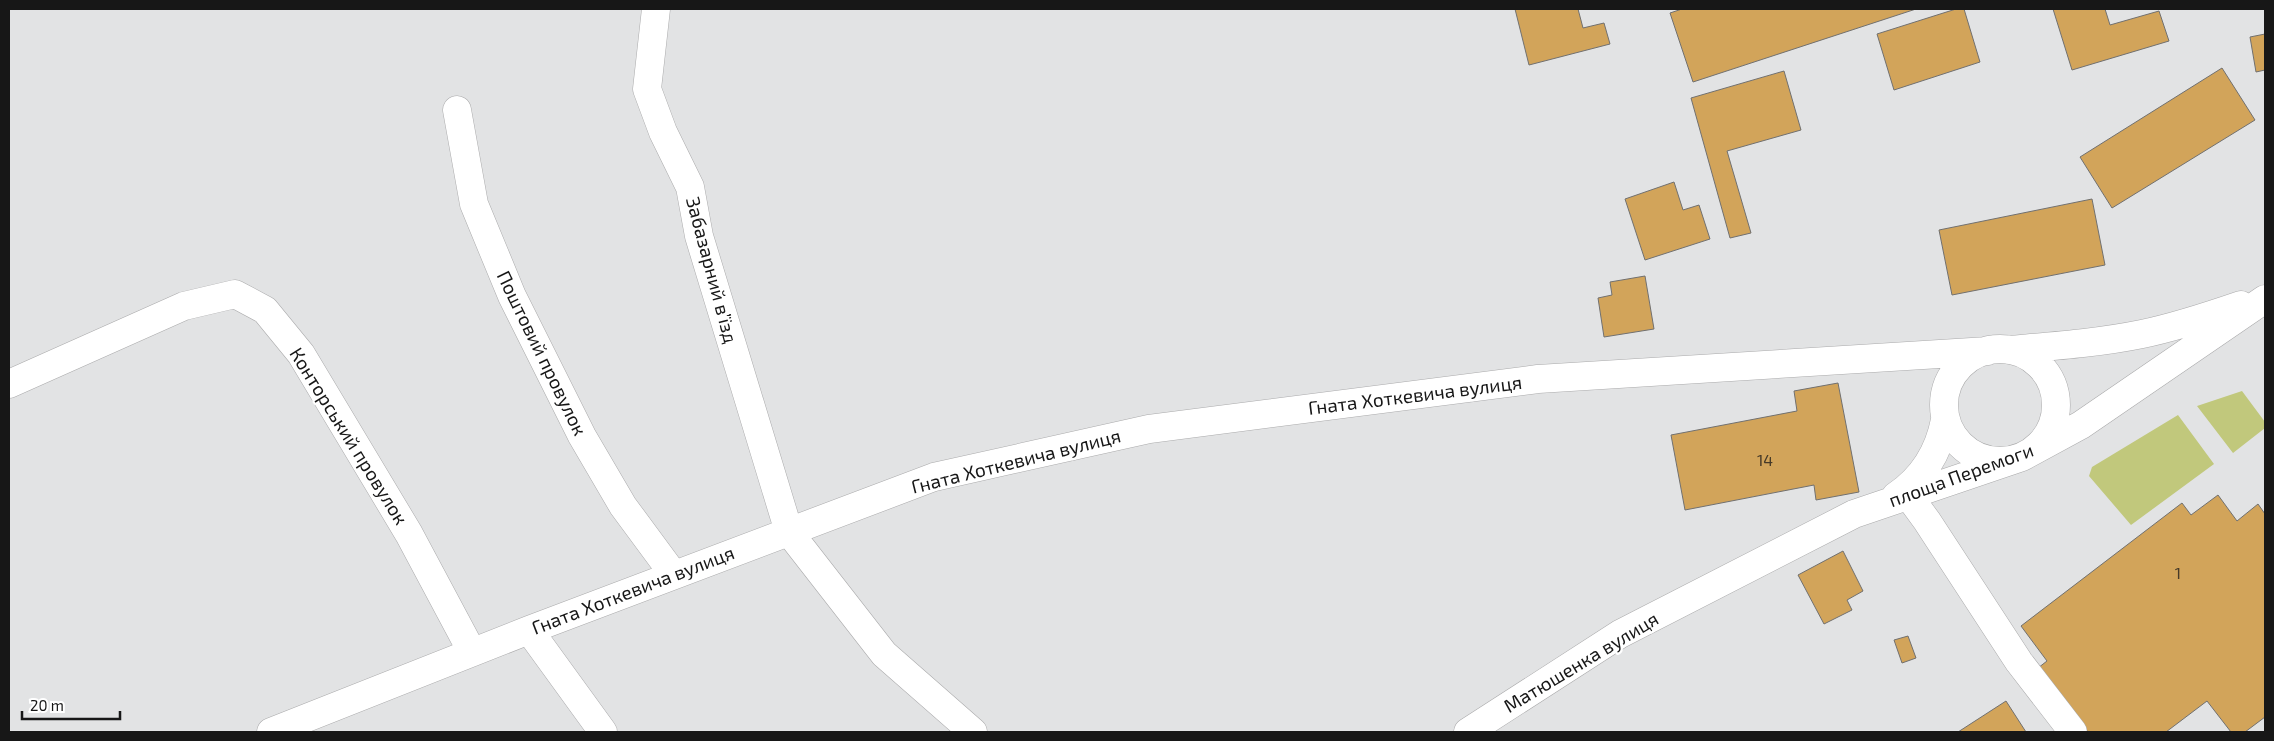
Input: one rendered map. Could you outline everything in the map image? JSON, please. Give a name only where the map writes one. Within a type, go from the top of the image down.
[{"type":"street","name":"Забазарний вʼїзд","points":[[656,9],[647,88],[663,132],[690,187],[699,236],[789,532]]},
{"type":"street","name":"Поштовий провулок","points":[[457,110],[474,204],[512,296],[582,436],[623,506],[674,575]]},
{"type":"street","name":"Конторський провулок","points":[[9,384],[184,306],[235,294],[265,310],[301,354],[409,534],[472,652]]},
{"type":"street","points":[[2073,732],[2019,662],[1927,520],[1898,498],[1926,468],[1938,445],[1945,420],[1945,396],[1953,374],[1964,362],[1978,354],[1999,350],[2092,342],[2142,334],[2192,321],[2265,294]]},
{"type":"street","name":"площа Перемоги","points":[[1695,595],[1854,514],[2022,457],[2081,425],[2265,299]]},
{"type":"street","name":"Гната Хоткевича вулиця","points":[[271,732],[529,630],[934,477],[1149,429],[1538,379],[1999,350]]},
{"type":"street","points":[[1945,420],[1957,441],[1975,456],[1990,461],[2007,461],[2022,457],[2046,437],[2055,414],[2054,390],[2048,376],[2038,363],[2024,354],[1999,350]]},
{"type":"street","points":[[789,532],[884,654],[973,732]]},
{"type":"street","name":"Матюшенка вулиця","points":[[1468,732],[1620,634],[1695,595]]},
{"type":"street","points":[[529,630],[603,732]]},
{"type":"green space","points":[[2242,391],[2265,422],[2265,428],[2233,453],[2197,406]]},
{"type":"green space","points":[[2178,415],[2214,464],[2131,525],[2089,476],[2092,467]]},
{"type":"building","points":[[1515,9],[1578,9],[1583,28],[1604,23],[1610,44],[1529,65]]},
{"type":"building","points":[[1682,9],[1916,9],[1693,82],[1670,13]]},
{"type":"building","points":[[1956,9],[1964,9],[1980,62],[1894,90],[1877,34]]},
{"type":"building","points":[[2053,9],[2105,9],[2110,25],[2159,11],[2169,41],[2072,70]]},
{"type":"building","points":[[2265,34],[2265,70],[2256,72],[2250,37]]},
{"type":"building","points":[[2222,68],[2255,120],[2112,208],[2080,157]]},
{"type":"building","points":[[1784,71],[1801,130],[1727,151],[1751,233],[1730,238],[1691,98]]},
{"type":"building","points":[[1674,182],[1683,210],[1699,205],[1710,239],[1645,260],[1625,199]]},
{"type":"building","points":[[2092,199],[2105,265],[1952,295],[1939,230]]},
{"type":"building","points":[[1645,276],[1654,329],[1604,337],[1598,298],[1612,295],[1610,282]]},
{"type":"building","points":[[1838,383],[1859,492],[1816,500],[1814,485],[1685,510],[1671,435],[1797,411],[1794,391]]},
{"type":"building","points":[[2218,495],[2237,521],[2258,504],[2265,514],[2265,717],[2245,732],[2231,732],[2207,701],[2166,732],[2088,732],[2038,668],[2047,661],[2021,626],[2182,503],[2191,515]]},
{"type":"building","points":[[1843,551],[1863,591],[1847,600],[1852,610],[1824,624],[1798,575]]},
{"type":"building","points":[[1908,636],[1916,658],[1902,663],[1894,640]]},
{"type":"building","points":[[2006,701],[2026,732],[1958,732]]}]
